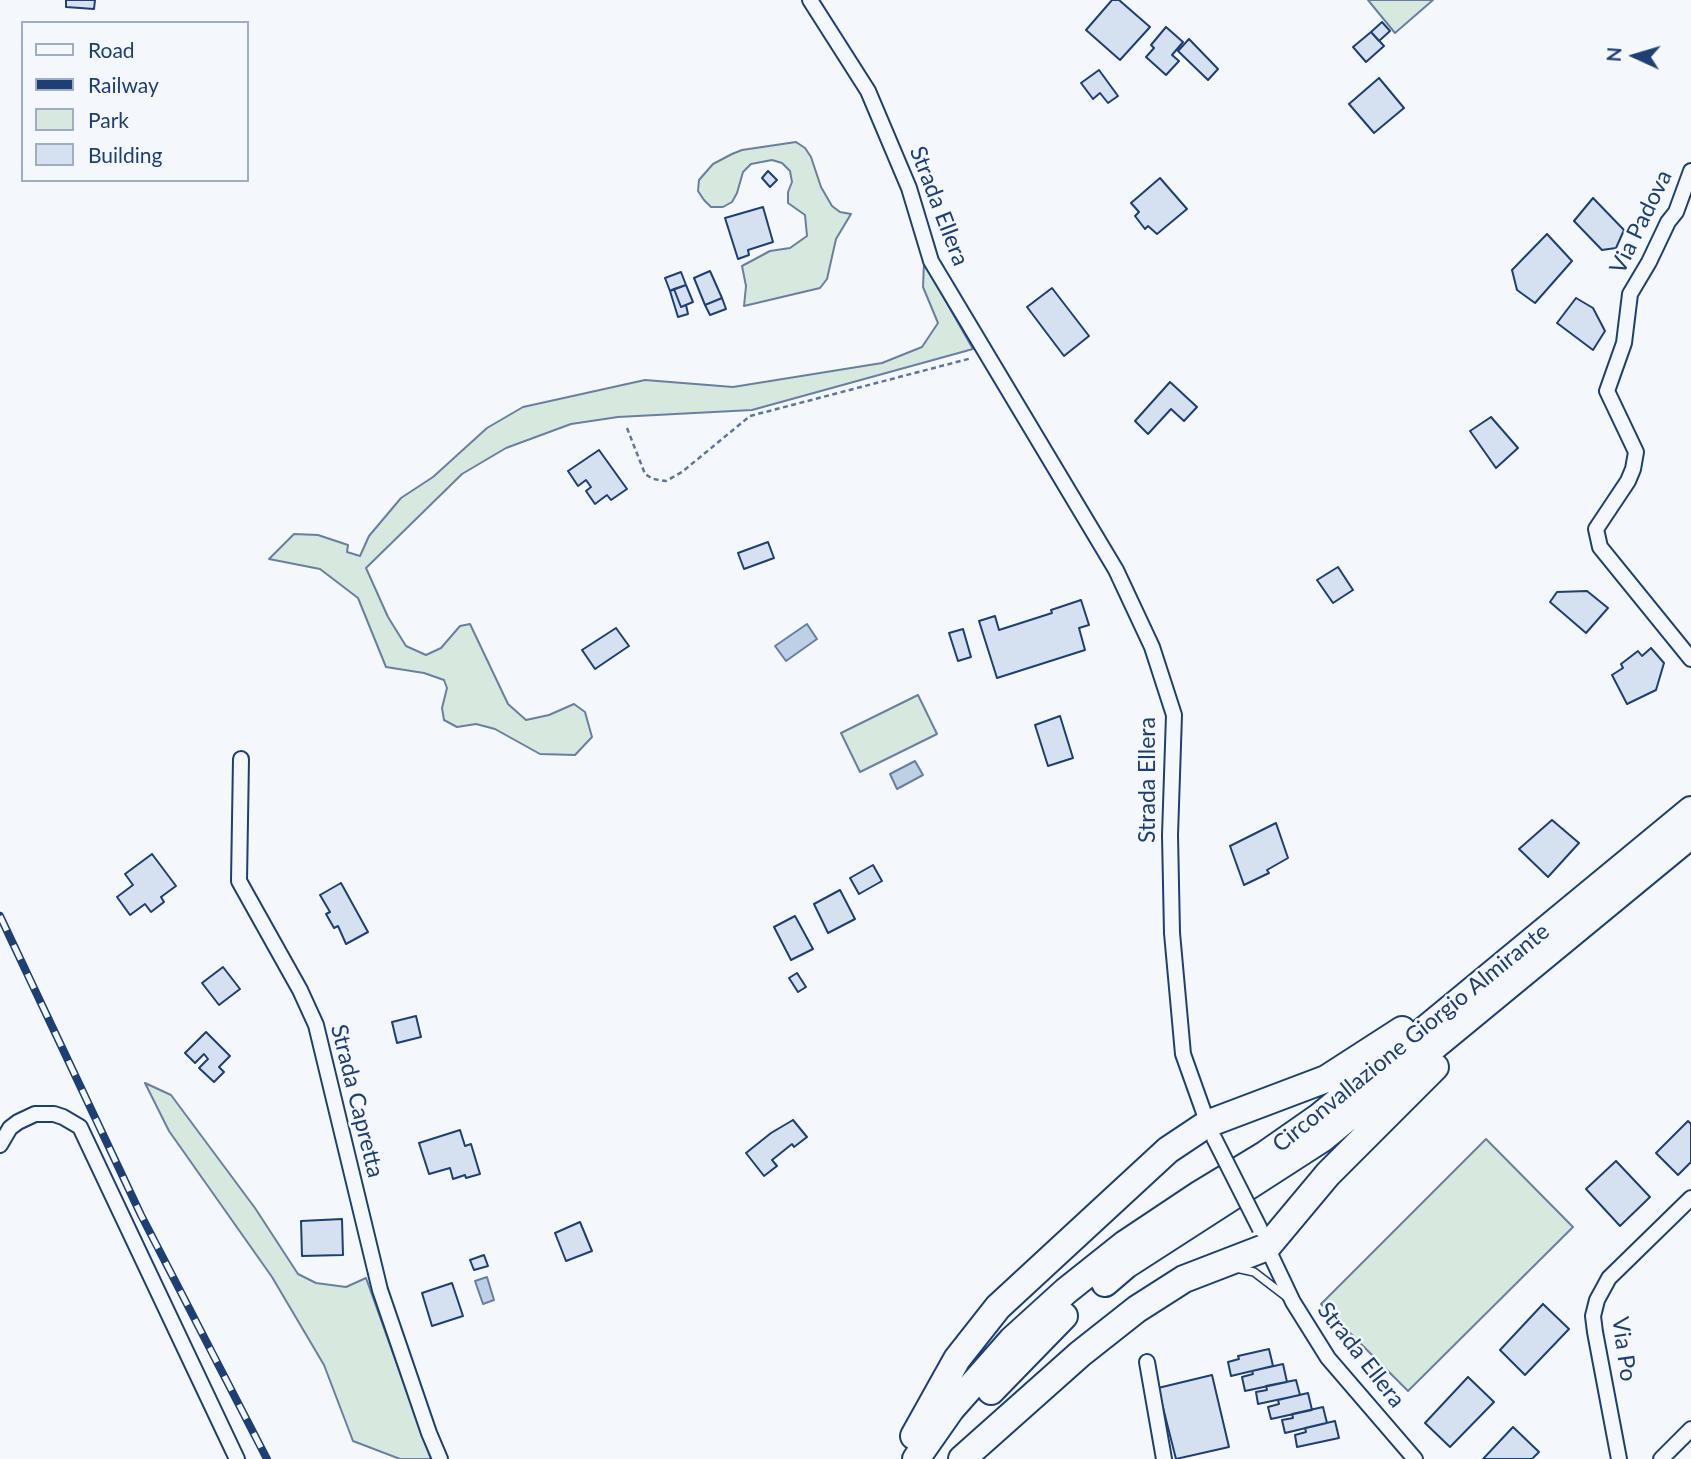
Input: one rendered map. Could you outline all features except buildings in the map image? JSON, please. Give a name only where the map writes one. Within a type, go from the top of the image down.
[{"type":"highway","name":"Circonvallazione Giorgio Almirante","points":[[938,1459],[961,1426],[1007,1372],[1058,1321],[1126,1265],[1323,1138],[1691,810]]},
{"type":"highway","name":"Circonvallazione Giorgio Almirante","points":[[916,1459],[951,1409],[1012,1340],[1066,1291],[1125,1244],[1319,1117],[1477,1000],[1691,835]]},
{"type":"highway","points":[[901,1459],[957,1359],[998,1307],[1168,1150],[1326,1079],[1424,1015],[1477,1000]]},
{"type":"highway","points":[[962,1459],[1080,1354],[1137,1309],[1184,1279],[1214,1268],[1263,1238],[1450,1052],[1477,1000]]},
{"type":"street","name":"Strada Ellera","points":[[810,0],[868,91],[909,188],[931,261],[1116,570],[1152,647],[1174,715],[1170,835],[1172,933],[1183,1054],[1210,1131],[1293,1302],[1328,1357],[1415,1459]]},
{"type":"street","name":"Via Padova","points":[[1691,171],[1676,212],[1668,222],[1630,295],[1624,343],[1607,391],[1636,452],[1628,481],[1596,529],[1600,547],[1691,659]]},
{"type":"street","name":"Strada Capretta","points":[[241,759],[239,881],[308,1005],[316,1026],[380,1290],[440,1459]]},
{"type":"street","points":[[1,1136],[18,1122],[35,1114],[54,1114],[80,1127],[237,1459]]},
{"type":"street","name":"Via Po","points":[[1619,1459],[1595,1332],[1597,1300],[1609,1278],[1691,1198]]},
{"type":"street","points":[[1147,1362],[1164,1459]]},
{"type":"street","points":[[1661,1459],[1691,1429]]},
{"type":"lane","points":[[1214,1268],[1239,1268],[1254,1272],[1293,1302]]},
{"type":"path","points":[[627,428],[645,474],[653,479],[666,481],[682,472],[750,416],[985,354]]},
{"type":"green space","points":[[1368,0],[1433,0],[1395,33]]},
{"type":"green space","points":[[796,142],[805,148],[811,157],[821,187],[832,206],[840,212],[851,214],[836,239],[827,279],[820,288],[744,306],[746,286],[742,266],[770,251],[790,248],[807,236],[805,215],[788,203],[792,182],[790,171],[782,163],[772,160],[751,164],[743,172],[732,202],[723,207],[711,207],[704,200],[698,191],[699,180],[713,164],[742,150]]},
{"type":"green space","points":[[924,263],[973,349],[752,410],[618,417],[571,424],[506,448],[462,474],[366,568],[388,617],[406,646],[426,655],[441,648],[460,626],[470,624],[508,704],[526,720],[549,715],[574,704],[585,712],[592,737],[575,755],[540,754],[495,729],[476,724],[457,727],[444,720],[442,708],[447,688],[444,680],[424,673],[386,667],[358,598],[320,569],[269,559],[294,534],[318,535],[348,545],[347,552],[360,556],[369,536],[401,498],[433,477],[487,428],[523,407],[645,380],[733,387],[882,363],[922,347],[938,323],[923,287]]},
{"type":"green space","points":[[918,695],[937,734],[860,772],[841,733]]},
{"type":"green space","points":[[145,1083],[171,1095],[255,1208],[298,1274],[316,1283],[346,1287],[366,1278],[431,1459],[400,1459],[353,1441],[324,1365],[272,1277],[169,1131]]},
{"type":"green space","points":[[1486,1139],[1573,1227],[1408,1391],[1321,1304]]},
{"type":"water","points":[[807,624],[817,639],[786,661],[775,646]]},
{"type":"water","points":[[915,761],[923,775],[897,789],[890,774]]},
{"type":"water","points":[[487,1277],[494,1300],[483,1304],[475,1281]]},
{"type":"railway","points":[[0,916],[141,1215],[267,1459]]}]
